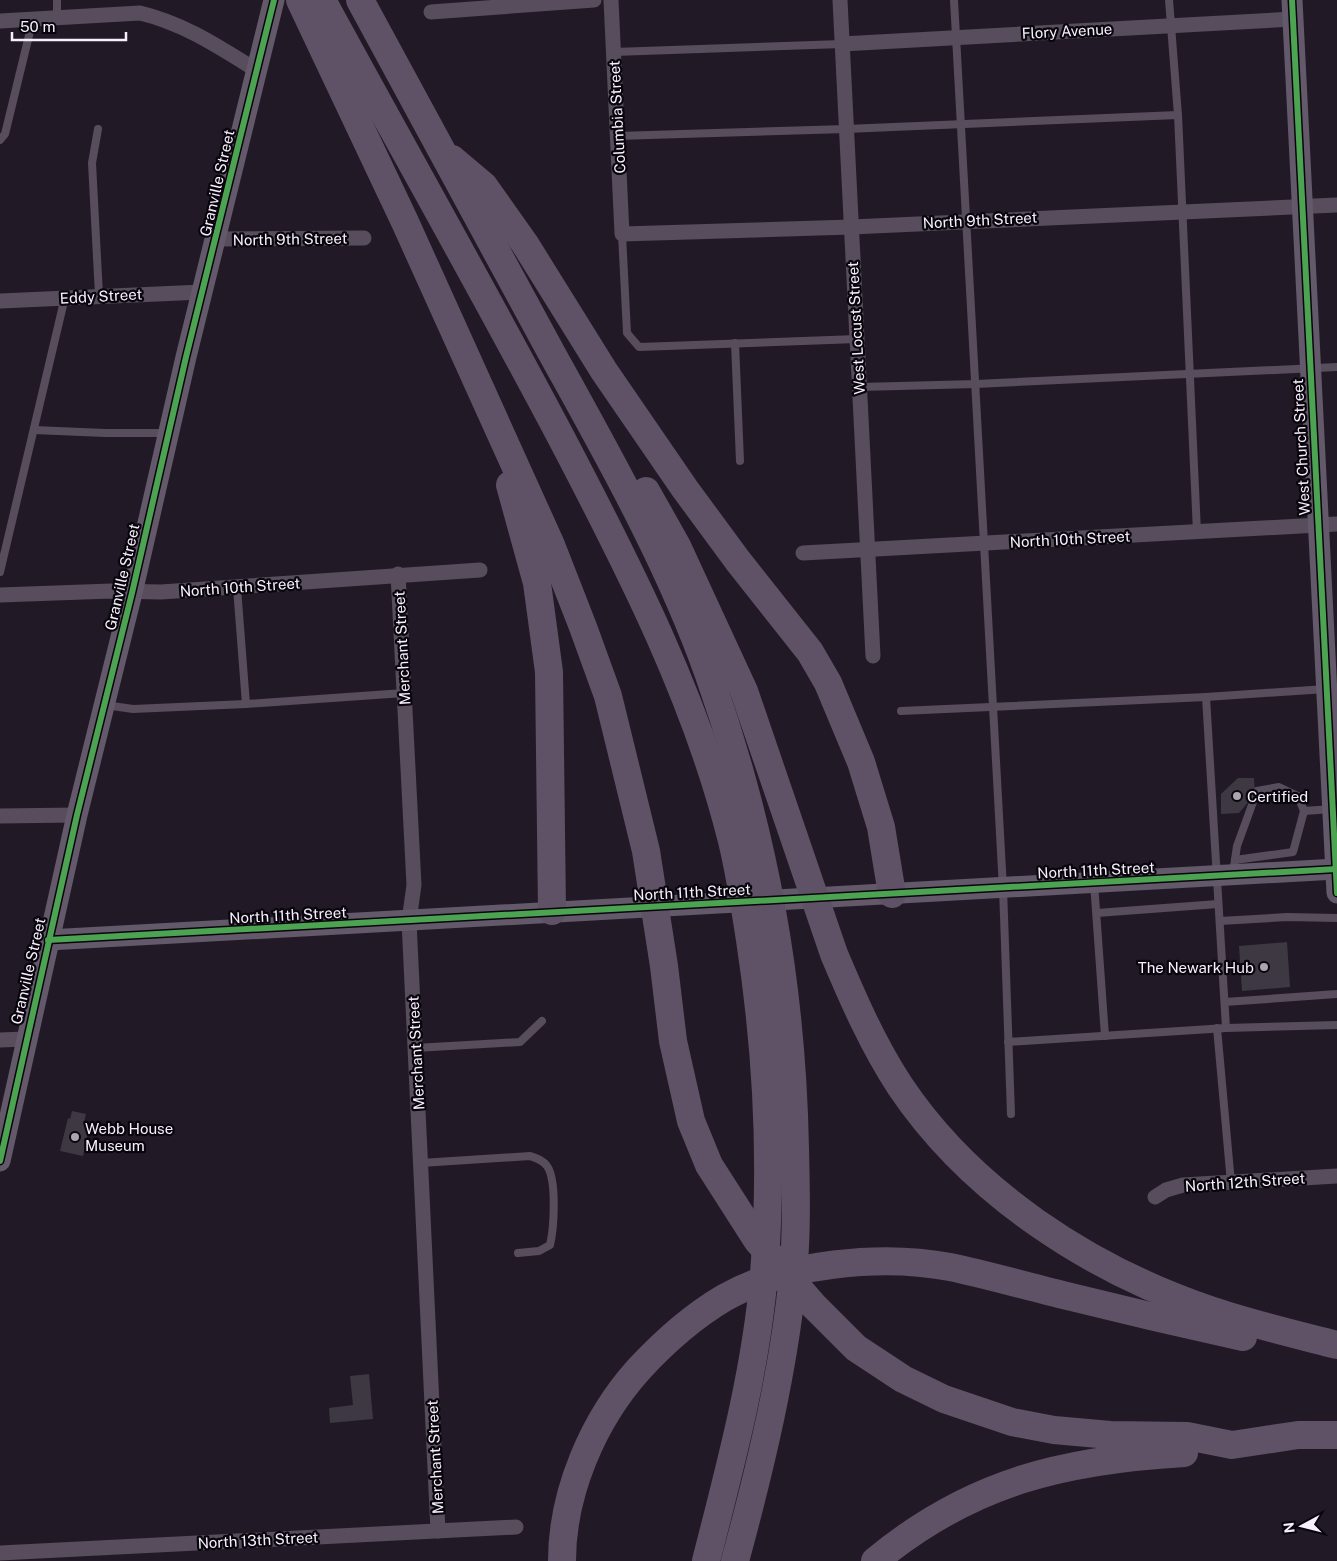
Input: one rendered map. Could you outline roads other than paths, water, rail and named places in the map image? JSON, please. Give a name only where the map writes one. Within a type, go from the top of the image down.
[{"type":"highway","points":[[322,0],[530,380],[631,573],[666,649],[692,716],[732,842],[754,969],[768,1084],[767,1212],[764,1275],[756,1341],[734,1452],[706,1561]]},
{"type":"highway","points":[[360,0],[438,147],[636,506],[708,671],[759,839],[781,964],[794,1098],[796,1211],[794,1272],[786,1330],[769,1419],[735,1561]]},
{"type":"highway","points":[[283,1],[397,205],[551,545],[608,696],[646,851],[664,966],[673,1041],[691,1121],[709,1165],[757,1240],[813,1305],[856,1348],[903,1380],[944,1399],[1012,1422],[1054,1430],[1110,1435],[1187,1436],[1232,1446]]},
{"type":"highway","points":[[438,147],[484,186],[525,244],[604,371],[685,489],[738,561],[810,652],[831,689],[861,762],[881,827],[892,894]]},
{"type":"highway","points":[[596,433],[643,484],[677,546],[744,691],[800,849],[834,954],[872,1037],[900,1086],[945,1144],[991,1188],[1058,1236],[1123,1273],[1209,1310],[1337,1356]]},
{"type":"highway","points":[[512,459],[510,490],[537,583],[549,672],[552,911]]},
{"type":"highway","points":[[562,1561],[565,1522],[571,1493],[593,1437],[624,1386],[654,1352],[692,1318],[726,1297],[756,1283],[802,1271],[857,1263],[892,1262],[949,1267],[1297,1342],[1337,1345]]},
{"type":"highway","points":[[875,1561],[919,1528],[979,1495],[1036,1474],[1123,1457],[1185,1453],[1298,1435],[1337,1435]]},
{"type":"street","points":[[431,12],[594,0]]},
{"type":"street","name":"Columbia Street","points":[[611,0],[622,234]]},
{"type":"street","name":"West Locust Street","points":[[840,0],[873,656]]},
{"type":"street","name":"Granville Street","points":[[0,1161],[25,1039],[77,815],[132,593],[256,70],[283,1]]},
{"type":"street","name":"Flory Avenue","points":[[842,44],[1171,27],[1292,10]]},
{"type":"street","name":"West Church Street","points":[[1292,10],[1309,369],[1328,524],[1326,612],[1332,689],[1333,809],[1337,893]]},
{"type":"street","points":[[0,21],[140,13],[162,18],[206,39],[256,70]]},
{"type":"street","name":"North 9th Street","points":[[622,234],[851,227],[965,220],[1337,205]]},
{"type":"street","name":"North 9th Street","points":[[216,240],[364,238]]},
{"type":"street","name":"Eddy Street","points":[[0,301],[99,295],[202,292]]},
{"type":"street","name":"North 10th Street","points":[[803,553],[1328,524]]},
{"type":"street","name":"North 10th Street","points":[[0,595],[111,590],[132,593],[237,588],[398,574],[480,570]]},
{"type":"street","name":"Merchant Street","points":[[398,574],[414,885],[409,921],[438,1531]]},
{"type":"street","points":[[0,816],[77,815]]},
{"type":"street","name":"North 11th Street","points":[[48,940],[409,921],[552,911],[1094,883],[1228,870],[1336,869]]},
{"type":"street","points":[[0,1040],[25,1039]]},
{"type":"street","name":"North 12th Street","points":[[1155,1197],[1166,1190],[1183,1185],[1337,1176]]},
{"type":"street","name":"North 13th Street","points":[[0,1553],[516,1527]]},
{"type":"lane","points":[[57,0],[57,18]]},
{"type":"lane","points":[[954,0],[1003,888],[1011,1114]]},
{"type":"lane","points":[[1169,0],[1178,115],[1197,532]]},
{"type":"lane","points":[[0,140],[5,134],[33,19]]},
{"type":"lane","points":[[614,52],[842,44]]},
{"type":"lane","points":[[617,136],[846,130],[1178,115]]},
{"type":"lane","points":[[98,128],[92,163],[99,295]]},
{"type":"lane","points":[[622,234],[627,333],[639,347],[857,339]]},
{"type":"lane","points":[[0,572],[65,297]]},
{"type":"lane","points":[[735,343],[740,461]]},
{"type":"lane","points":[[860,387],[976,384],[1337,367]]},
{"type":"lane","points":[[34,430],[105,434],[169,433]]},
{"type":"lane","points":[[237,588],[246,704]]},
{"type":"lane","points":[[901,711],[1206,697],[1332,689]]},
{"type":"lane","points":[[104,705],[133,709],[246,704],[404,693]]},
{"type":"lane","points":[[1206,697],[1228,870]]},
{"type":"lane","points":[[1226,1028],[1218,904],[1228,870],[1257,791],[1278,787],[1298,796],[1304,811],[1293,852],[1228,870]]},
{"type":"lane","points":[[1304,811],[1333,809]]},
{"type":"lane","points":[[1094,883],[1104,1036]]},
{"type":"lane","points":[[1097,913],[1218,904]]},
{"type":"lane","points":[[1220,921],[1287,917],[1337,918]]},
{"type":"lane","points":[[1225,1002],[1337,994]]},
{"type":"lane","points":[[415,1048],[520,1042],[542,1021]]},
{"type":"lane","points":[[1008,1042],[1217,1028],[1337,1025]]},
{"type":"lane","points":[[1217,1028],[1231,1183]]},
{"type":"lane","points":[[421,1164],[530,1156],[546,1164],[551,1173],[552,1184],[552,1235],[550,1245],[538,1250],[518,1253]]},
{"type":"place","name":"Certified","points":[[1237,796]]},
{"type":"place","name":"The Newark Hub","points":[[1264,967]]},
{"type":"place","name":"Webb House Museum","points":[[75,1137]]}]
